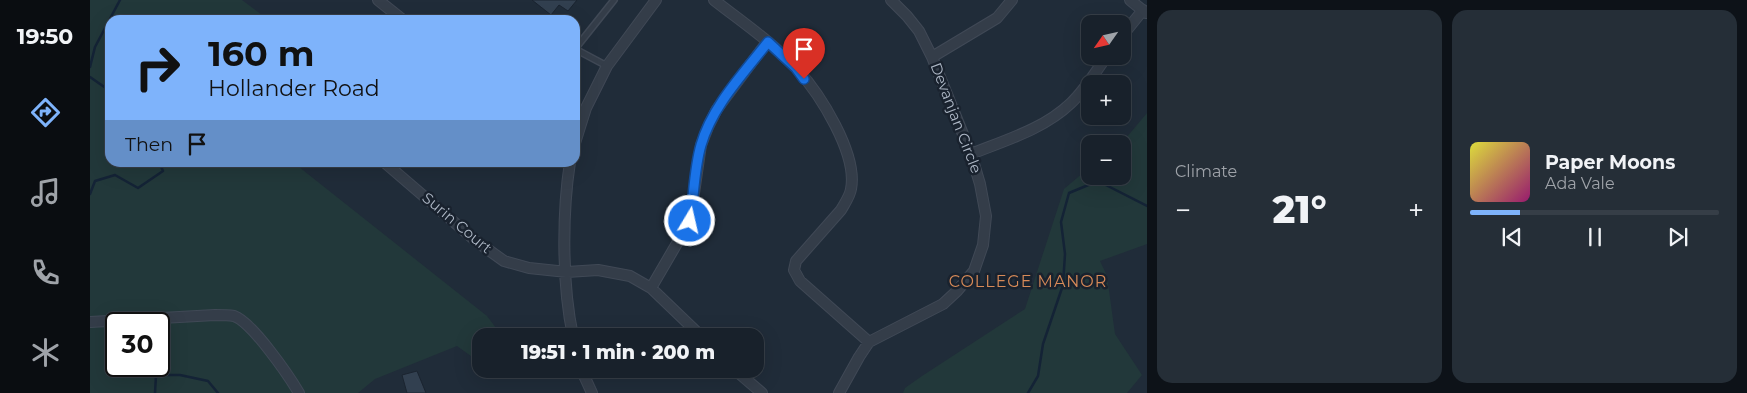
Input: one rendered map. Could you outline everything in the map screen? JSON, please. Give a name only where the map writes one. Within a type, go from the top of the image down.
[{"type":"street","points":[[378,0],[397,15]]},
{"type":"street","points":[[580,120],[607,66],[656,0]]},
{"type":"street","points":[[714,0],[768,42],[796,68],[813,89],[846,147],[851,172],[851,188],[847,200],[841,210],[796,261],[794,270],[800,281],[869,342]]},
{"type":"street","name":"Devanjan Circle","points":[[839,393],[859,356],[869,342],[943,304],[974,272],[982,245],[986,216],[980,184],[971,154],[932,56],[919,31],[891,0]]},
{"type":"street","points":[[932,56],[961,41],[997,18],[1012,0]]},
{"type":"street","points":[[1130,0],[1145,12],[1131,27]]},
{"type":"street","points":[[651,288],[690,221],[701,145],[708,127],[717,109],[768,42]]},
{"type":"street","points":[[971,154],[1034,129],[1054,116],[1072,102],[1100,65]]},
{"type":"street","name":"Surin Court","points":[[390,167],[492,253],[504,260],[528,268],[567,272],[614,271],[630,276],[651,288],[693,328]]},
{"type":"street","points":[[569,167],[565,207],[567,299],[572,328]]},
{"type":"street","points":[[90,322],[215,315],[234,316],[254,331],[299,393]]},
{"type":"street","points":[[586,378],[592,393]]},
{"type":"street","points":[[744,378],[762,393]]},
{"type":"lane","points":[[580,43],[614,0]]},
{"type":"lane","points":[[580,52],[607,66]]},
{"type":"green space","points":[[90,0],[242,0],[262,15],[105,15],[105,167],[299,167],[487,316],[496,328],[472,328],[472,356],[457,346],[375,379],[358,393],[90,393]]},
{"type":"green space","points":[[1147,113],[1147,244],[1100,261],[1107,276],[1115,334],[1142,375],[1127,393],[903,393],[905,388],[922,376],[1025,309],[1064,189],[1081,175],[1081,185],[1131,185],[1131,135],[1129,135]]},
{"type":"building","points":[[532,0],[577,0],[568,11],[559,5],[551,15]]},
{"type":"building","points":[[417,371],[426,393],[407,393],[402,375]]},
{"type":"waterway","points":[[112,15],[120,0]]},
{"type":"waterway","points":[[90,67],[95,47],[105,28]]},
{"type":"waterway","points":[[90,77],[105,88]]},
{"type":"waterway","points":[[90,194],[95,181],[115,175],[138,188],[163,171],[161,167]]},
{"type":"waterway","points":[[1028,393],[1038,376],[1043,344],[1063,285],[1065,254],[1061,222],[1069,193],[1098,181],[1147,206]]},
{"type":"waterway","points":[[155,393],[156,375],[180,375],[208,381],[218,393]]},
{"type":"district","name":"COLLEGE MANOR","points":[[1028,281]]},
{"type":"route","points":[[690,221],[701,145],[708,127],[717,109],[768,42],[796,68],[804,79]]}]
